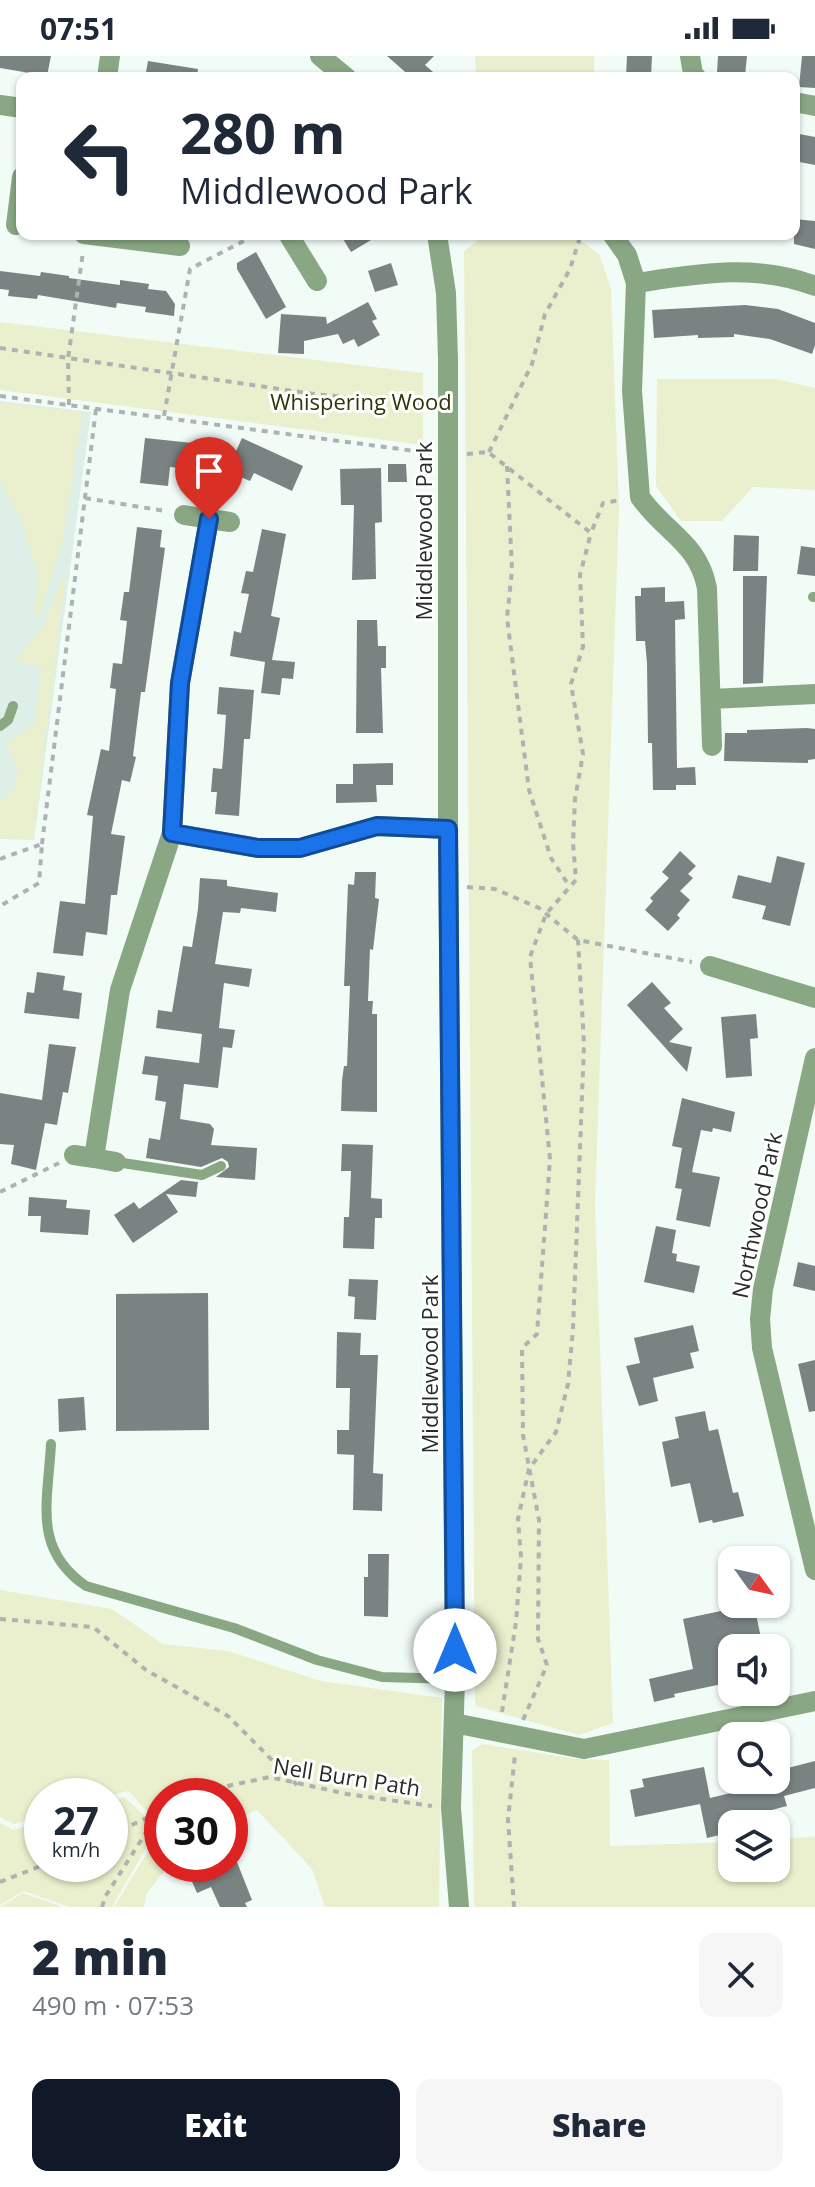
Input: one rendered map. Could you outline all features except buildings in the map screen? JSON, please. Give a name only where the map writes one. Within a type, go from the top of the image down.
[{"type":"street","points":[[320,56],[340,72]]},
{"type":"street","points":[[132,240],[180,246]]},
{"type":"street","points":[[292,240],[317,281]]},
{"type":"street","name":"Middlewood Park","points":[[438,240],[447,320],[437,454],[448,829],[455,1679],[451,1808],[458,1903]]},
{"type":"street","points":[[616,240],[627,255],[636,283],[632,391],[640,497],[649,511],[689,547],[703,568],[707,588],[712,746]]},
{"type":"street","points":[[636,283],[718,271],[760,272],[815,286]]},
{"type":"street","points":[[184,515],[230,522]]},
{"type":"street","points":[[116,1162],[84,1157],[120,990],[172,833],[180,683],[209,519]]},
{"type":"street","points":[[711,699],[815,694]]},
{"type":"street","points":[[172,833],[258,848],[300,848],[377,826],[448,829]]},
{"type":"street","points":[[710,966],[815,998]]},
{"type":"street","name":"Northwood Park","points":[[815,1058],[763,1289],[760,1319],[762,1348],[815,1570]]},
{"type":"street","points":[[454,1723],[584,1749],[815,1701]]},
{"type":"lane","points":[[0,726],[8,720],[13,706]]},
{"type":"lane","points":[[116,1162],[202,1175],[221,1166]]},
{"type":"lane","points":[[51,1444],[47,1530],[56,1559],[71,1576],[86,1586],[234,1628],[330,1664],[382,1677],[455,1679]]},
{"type":"path","points":[[69,405],[68,359],[84,240]]},
{"type":"path","points":[[164,416],[190,269],[246,240]]},
{"type":"path","points":[[488,452],[532,364],[545,314],[570,269],[579,240]]},
{"type":"path","points":[[0,348],[314,394],[429,405],[429,417]]},
{"type":"path","points":[[0,396],[437,454],[488,452],[591,533]]},
{"type":"path","points":[[0,906],[39,883],[97,409]]},
{"type":"path","points":[[428,441],[437,454]]},
{"type":"path","points":[[507,466],[512,570],[507,618],[529,790],[551,858],[570,887]]},
{"type":"path","points":[[508,1733],[547,1665],[538,1639],[539,1520],[523,1435],[522,1348],[537,1334],[550,1159],[530,957],[546,914],[576,880],[573,843],[575,799],[583,754],[571,684],[583,647],[580,575],[603,503],[640,497]]},
{"type":"path","points":[[85,498],[184,515]]},
{"type":"path","points":[[0,859],[42,844]]},
{"type":"path","points":[[448,878],[461,877],[462,886],[495,889],[539,908],[578,940],[710,966]]},
{"type":"path","points":[[514,1907],[508,1819],[508,1733],[521,1557],[518,1519],[529,1469],[556,1432],[568,1384],[574,1314],[584,1044],[578,940]]},
{"type":"path","points":[[0,1192],[84,1157]]},
{"type":"path","points":[[0,1619],[93,1627],[146,1670],[228,1716],[297,1785]]},
{"type":"path","name":"Nell Burn Path","points":[[248,1782],[270,1777],[297,1785],[451,1808]]},
{"type":"path","points":[[102,1907],[105,1897],[144,1837]]},
{"type":"path","points":[[0,1882],[24,1873]]},
{"type":"shaded area","points":[[0,401],[91,412],[34,840],[0,839]]},
{"type":"green space","points":[[475,56],[594,56],[594,72],[476,72]]},
{"type":"green space","points":[[479,240],[580,240],[599,254],[611,289],[619,508],[595,1205],[613,1723],[579,1735],[475,1706],[464,251]]},
{"type":"green space","name":"Whispering Wood","points":[[0,322],[423,373],[423,445],[0,390]]},
{"type":"green space","points":[[657,379],[776,379],[815,388],[815,490],[753,487],[722,521],[681,521],[656,486]]},
{"type":"green space","points":[[0,403],[82,412],[64,535],[39,616],[34,616],[39,576],[20,517],[0,480]]},
{"type":"green space","points":[[61,580],[65,580],[33,839],[0,838],[0,801],[14,790],[18,767],[6,744],[35,724],[42,666],[15,661],[44,625]]},
{"type":"green space","points":[[0,1590],[112,1609],[163,1644],[228,1651],[321,1681],[442,1698],[439,1907],[325,1907],[312,1869],[257,1810],[248,1814],[248,1778],[144,1778],[144,1808],[128,1791],[128,1778],[24,1778],[24,1821],[14,1824],[0,1817]]},
{"type":"green space","points":[[482,1744],[577,1759],[609,1760],[610,1846],[718,1842],[718,1882],[790,1882],[790,1839],[815,1836],[815,1907],[474,1907],[472,1751]]},
{"type":"green space","points":[[128,1800],[144,1816],[144,1852],[128,1879]]},
{"type":"green space","points":[[0,1823],[13,1830],[24,1827],[24,1882],[126,1882],[112,1907],[69,1907],[24,1891],[0,1905]]},
{"type":"green space","points":[[144,1858],[144,1882],[156,1882],[147,1893],[144,1907],[114,1907]]},
{"type":"green space","points":[[23,1893],[63,1907],[0,1907]]},
{"type":"route","points":[[209,519],[180,683],[172,833],[258,848],[300,848],[377,826],[448,829],[455,1650]]}]
